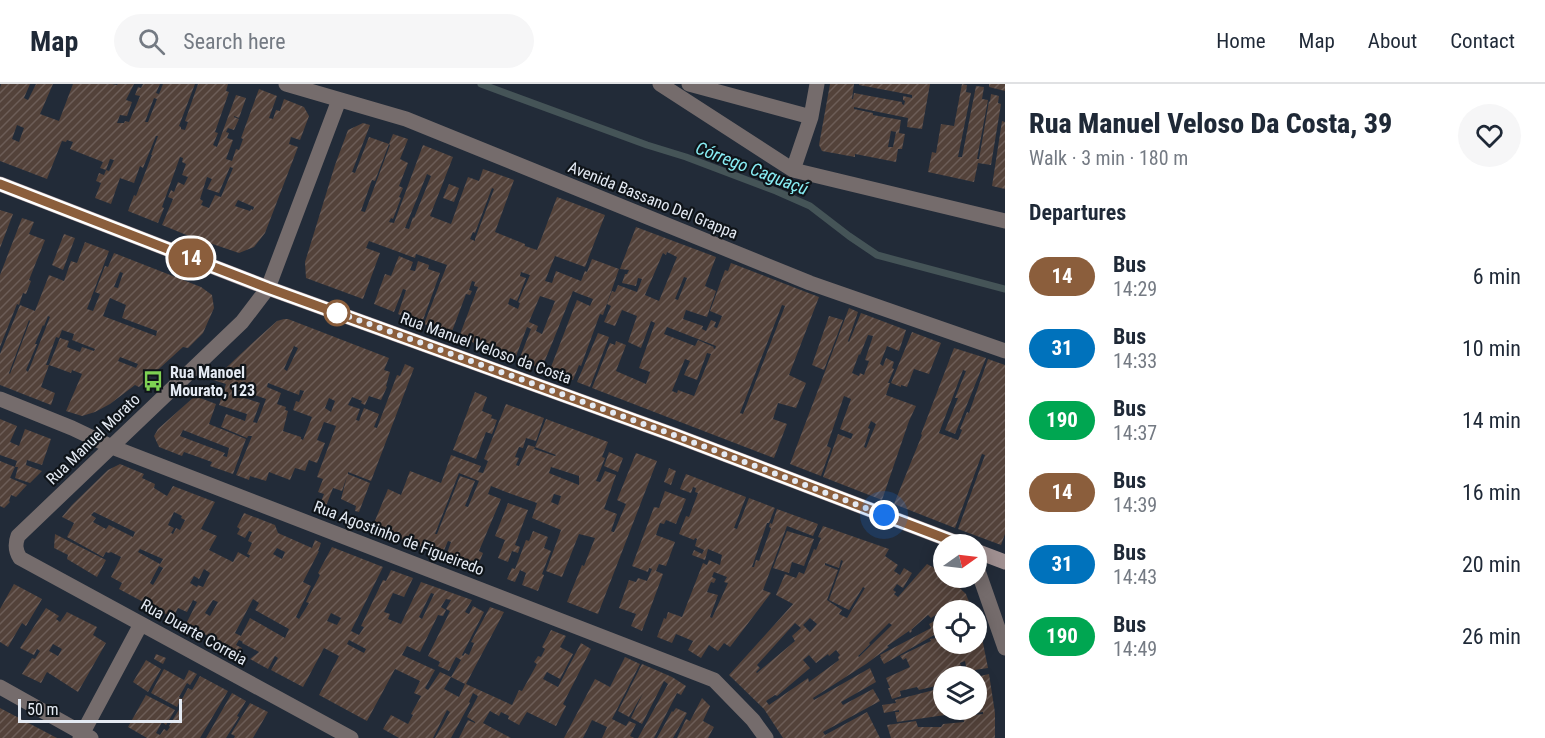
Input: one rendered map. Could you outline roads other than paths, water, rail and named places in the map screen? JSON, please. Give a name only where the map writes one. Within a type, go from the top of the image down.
[{"type":"main road","name":"Rua Manuel Veloso da Costa","points":[[0,184],[268,288],[674,435],[934,534]]},
{"type":"main road","points":[[987,555],[1005,562]]},
{"type":"street","name":"Avenida Bassano Del Grappa","points":[[286,84],[406,119],[810,283],[1005,351]]},
{"type":"street","points":[[660,84],[793,170],[1005,221]]},
{"type":"street","points":[[690,84],[811,117]]},
{"type":"street","points":[[793,170],[811,117],[817,84]]},
{"type":"street","name":"Rua Manuel Morato","points":[[20,558],[15,543],[18,536],[242,322],[268,288],[339,100]]},
{"type":"street","name":"Rua Agostinho de Figueiredo","points":[[0,399],[112,447],[714,680],[753,720],[766,738]]},
{"type":"street","name":"Rua Duarte Correia","points":[[20,558],[351,738]]},
{"type":"street","points":[[984,588],[1005,648]]},
{"type":"street","points":[[0,687],[85,736],[141,624]]},
{"type":"waterway","name":"Córrego Caguaçú","points":[[481,84],[776,191],[810,206],[877,255],[1005,289]]},
{"type":"place","name":"Rua Manoel Mourato, 123","points":[[153,381]]}]
